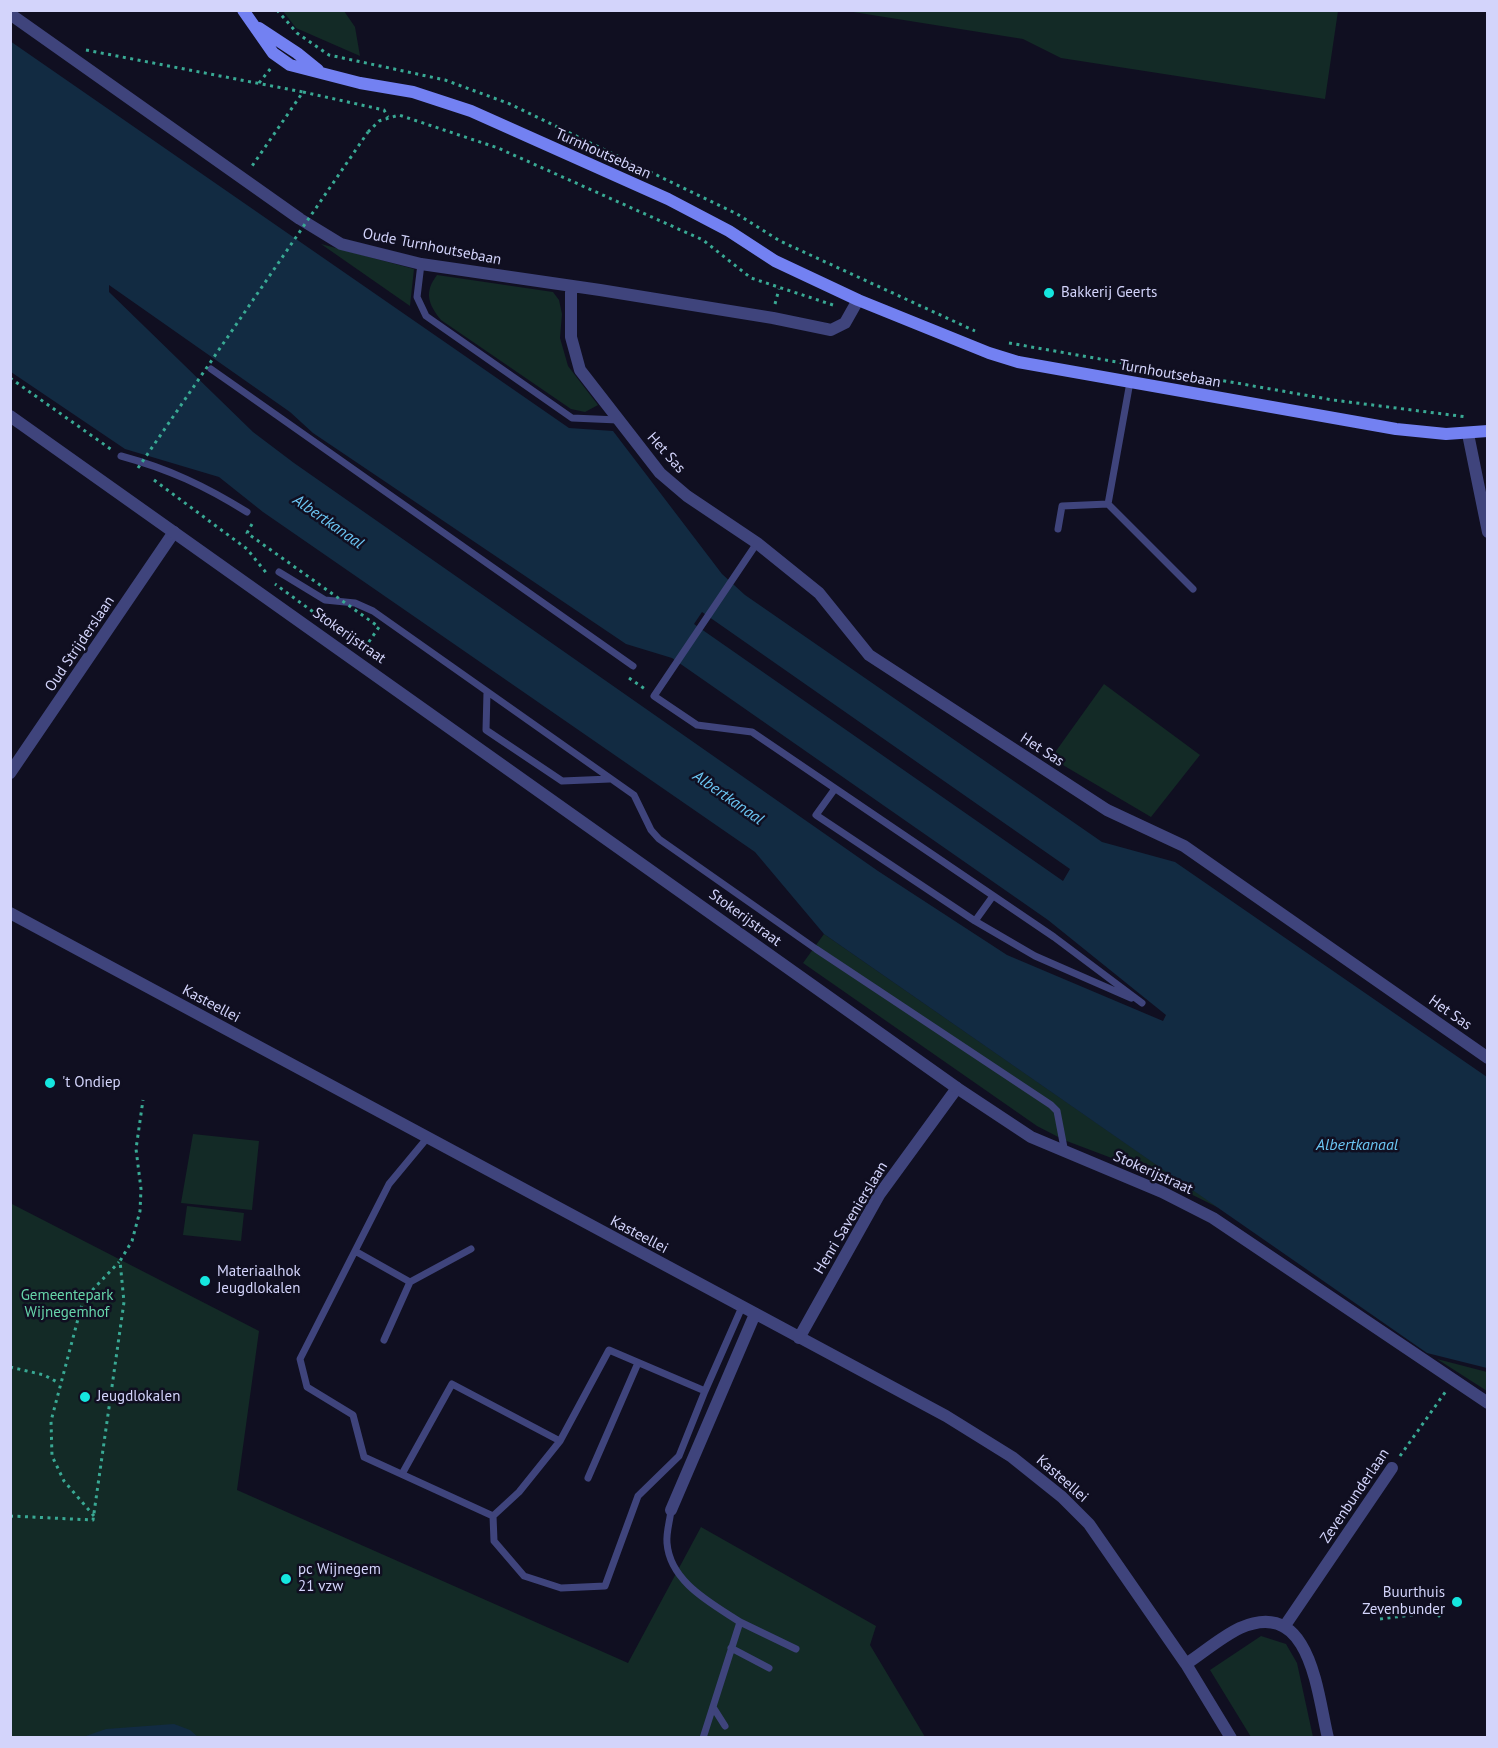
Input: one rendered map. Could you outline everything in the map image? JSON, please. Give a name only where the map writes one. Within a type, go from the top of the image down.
[{"type":"main road","name":"Turnhoutsebaan","points":[[243,10],[278,58],[290,65],[412,92],[471,111],[668,199],[729,231],[775,261],[855,305],[1008,360],[1396,429],[1468,434],[1488,431]]},
{"type":"street","name":"Oude Turnhoutsebaan","points":[[10,14],[300,219],[341,244],[421,264],[836,330],[845,323],[855,305]]},
{"type":"street","name":"Het Sas","points":[[571,287],[571,337],[574,356],[580,370],[660,473],[687,496],[757,543],[819,593],[869,655],[1107,810],[1184,846],[1488,1058]]},
{"type":"street","name":"Stokerijstraat","points":[[10,416],[957,1088],[1031,1137],[1066,1154],[1134,1180],[1213,1218],[1453,1382],[1488,1403]]},
{"type":"street","points":[[1468,434],[1488,532]]},
{"type":"street","name":"Oud Strijderslaan","points":[[10,773],[174,532]]},
{"type":"street","name":"Kasteellei","points":[[10,913],[946,1416],[1012,1456],[1062,1497],[1109,1549],[1186,1664],[1231,1737]]},
{"type":"street","name":"Henri Savenierslaan","points":[[799,1338],[879,1195],[957,1088]]},
{"type":"street","points":[[671,1510],[755,1314]]},
{"type":"street","name":"Zevenbunderlaan","points":[[1284,1627],[1392,1468]]},
{"type":"street","points":[[1186,1664],[1240,1628],[1274,1623],[1284,1627],[1301,1641],[1308,1654],[1328,1737]]},
{"type":"lane","points":[[421,264],[417,297],[426,316],[572,418],[618,420]]},
{"type":"lane","points":[[212,369],[633,666]]},
{"type":"lane","points":[[1108,504],[1130,382]]},
{"type":"lane","points":[[121,456],[159,467],[206,486],[247,512]]},
{"type":"lane","points":[[1058,529],[1062,506],[1108,504],[1193,589]]},
{"type":"lane","points":[[757,543],[654,696],[697,725],[752,732],[834,790],[1054,937],[1142,1003],[1035,956],[975,921],[816,815],[834,790]]},
{"type":"lane","points":[[279,572],[325,600],[364,606],[637,799],[651,830],[659,839],[816,949],[1051,1105],[1057,1111],[1066,1154]]},
{"type":"lane","points":[[487,692],[486,730],[562,781],[610,779]]},
{"type":"lane","points":[[975,921],[993,896]]},
{"type":"lane","points":[[428,1137],[389,1184],[300,1359],[307,1387],[353,1415],[364,1456],[493,1516]]},
{"type":"lane","points":[[384,1340],[411,1282],[471,1249]]},
{"type":"lane","points":[[355,1251],[411,1282]]},
{"type":"lane","points":[[705,1391],[609,1350],[560,1442],[519,1492],[493,1516],[494,1541],[524,1576],[561,1588],[605,1586],[638,1496],[679,1456],[742,1307]]},
{"type":"lane","points":[[588,1478],[638,1363]]},
{"type":"lane","points":[[402,1474],[452,1384],[560,1442]]},
{"type":"lane","points":[[671,1510],[667,1545],[676,1570],[683,1581],[740,1622],[796,1649]]},
{"type":"lane","points":[[703,1737],[740,1622]]},
{"type":"lane","points":[[730,1648],[769,1668]]},
{"type":"lane","points":[[713,1707],[725,1726]]},
{"type":"path","points":[[52,43],[384,110],[388,118]]},
{"type":"path","points":[[244,178],[303,92]]},
{"type":"path","points":[[138,468],[368,132],[379,121],[399,115],[498,148],[703,240],[751,278],[797,294],[855,305]]},
{"type":"path","points":[[814,255],[966,324],[979,334]]},
{"type":"path","points":[[1008,343],[1333,400],[1433,415],[1476,417]]},
{"type":"path","points":[[10,378],[138,468],[247,549],[275,584],[364,648],[379,627],[247,532],[252,524]]},
{"type":"path","points":[[94,1516],[64,1481],[52,1456],[51,1421],[59,1383],[83,1300],[120,1261],[132,1241],[140,1211],[141,1189],[136,1149],[143,1100]]},
{"type":"path","points":[[10,1516],[93,1520],[124,1302],[120,1261]]},
{"type":"path","points":[[10,1367],[44,1375],[59,1383]]},
{"type":"path","name":"Zevenbunderlaan","points":[[1392,1468],[1453,1382]]},
{"type":"path","points":[[1380,1619],[1435,1612],[1439,1616],[1443,1612]]},
{"type":"green space","points":[[283,11],[344,11],[355,27],[360,56],[296,28]]},
{"type":"green space","points":[[847,11],[1338,11],[1325,99],[1061,58],[1023,39]]},
{"type":"green space","points":[[321,244],[414,269],[410,306]]},
{"type":"green space","points":[[437,275],[553,292],[559,300],[562,314],[560,338],[568,366],[598,405],[585,412],[571,409],[441,320],[429,298],[430,287]]},
{"type":"green space","points":[[1104,684],[1200,755],[1151,817],[1051,758]]},
{"type":"green space","points":[[824,934],[1219,1208],[1138,1168],[1064,1140],[1037,1126],[803,963]]},
{"type":"green space","points":[[193,1134],[259,1141],[252,1210],[181,1203]]},
{"type":"green space","name":"Gemeentepark Wijnegemhof","points":[[10,1203],[259,1331],[237,1490],[628,1663],[701,1527],[876,1626],[870,1645],[925,1737],[11,1737]]},
{"type":"green space","points":[[187,1206],[244,1213],[241,1241],[183,1235]]},
{"type":"green space","points":[[1437,1359],[1487,1372],[1487,1391]]},
{"type":"green space","points":[[1261,1636],[1286,1644],[1297,1663],[1313,1737],[1251,1737],[1210,1670]]},
{"type":"water","name":"Albertkanaal","points":[[10,41],[569,428],[613,431],[722,574],[745,595],[1102,842],[1175,862],[1487,1077],[1487,1368],[1427,1353],[824,934],[755,852],[263,512],[219,477],[125,449],[11,372]],"holes":[[[109,285],[290,412],[313,433],[626,644],[672,658],[1048,920],[1166,1015],[1163,1021],[1007,955],[878,871],[294,463],[253,432],[109,292]],[[702,612],[1070,869],[1063,881],[694,624]]]},
{"type":"water","points":[[174,1724],[190,1730],[198,1737],[83,1737],[106,1729]]},
{"type":"place","name":"Bakkerij Geerts","points":[[1049,293]]},
{"type":"place","name":"'t Ondiep","points":[[50,1083]]},
{"type":"place","name":"Materiaalhok Jeugdlokalen","points":[[205,1281]]},
{"type":"place","name":"Jeugdlokalen","points":[[85,1397]]},
{"type":"place","name":"pc Wijnegem 21 vzw","points":[[286,1579]]},
{"type":"place","name":"Buurthuis Zevenbunder","points":[[1457,1602]]}]
